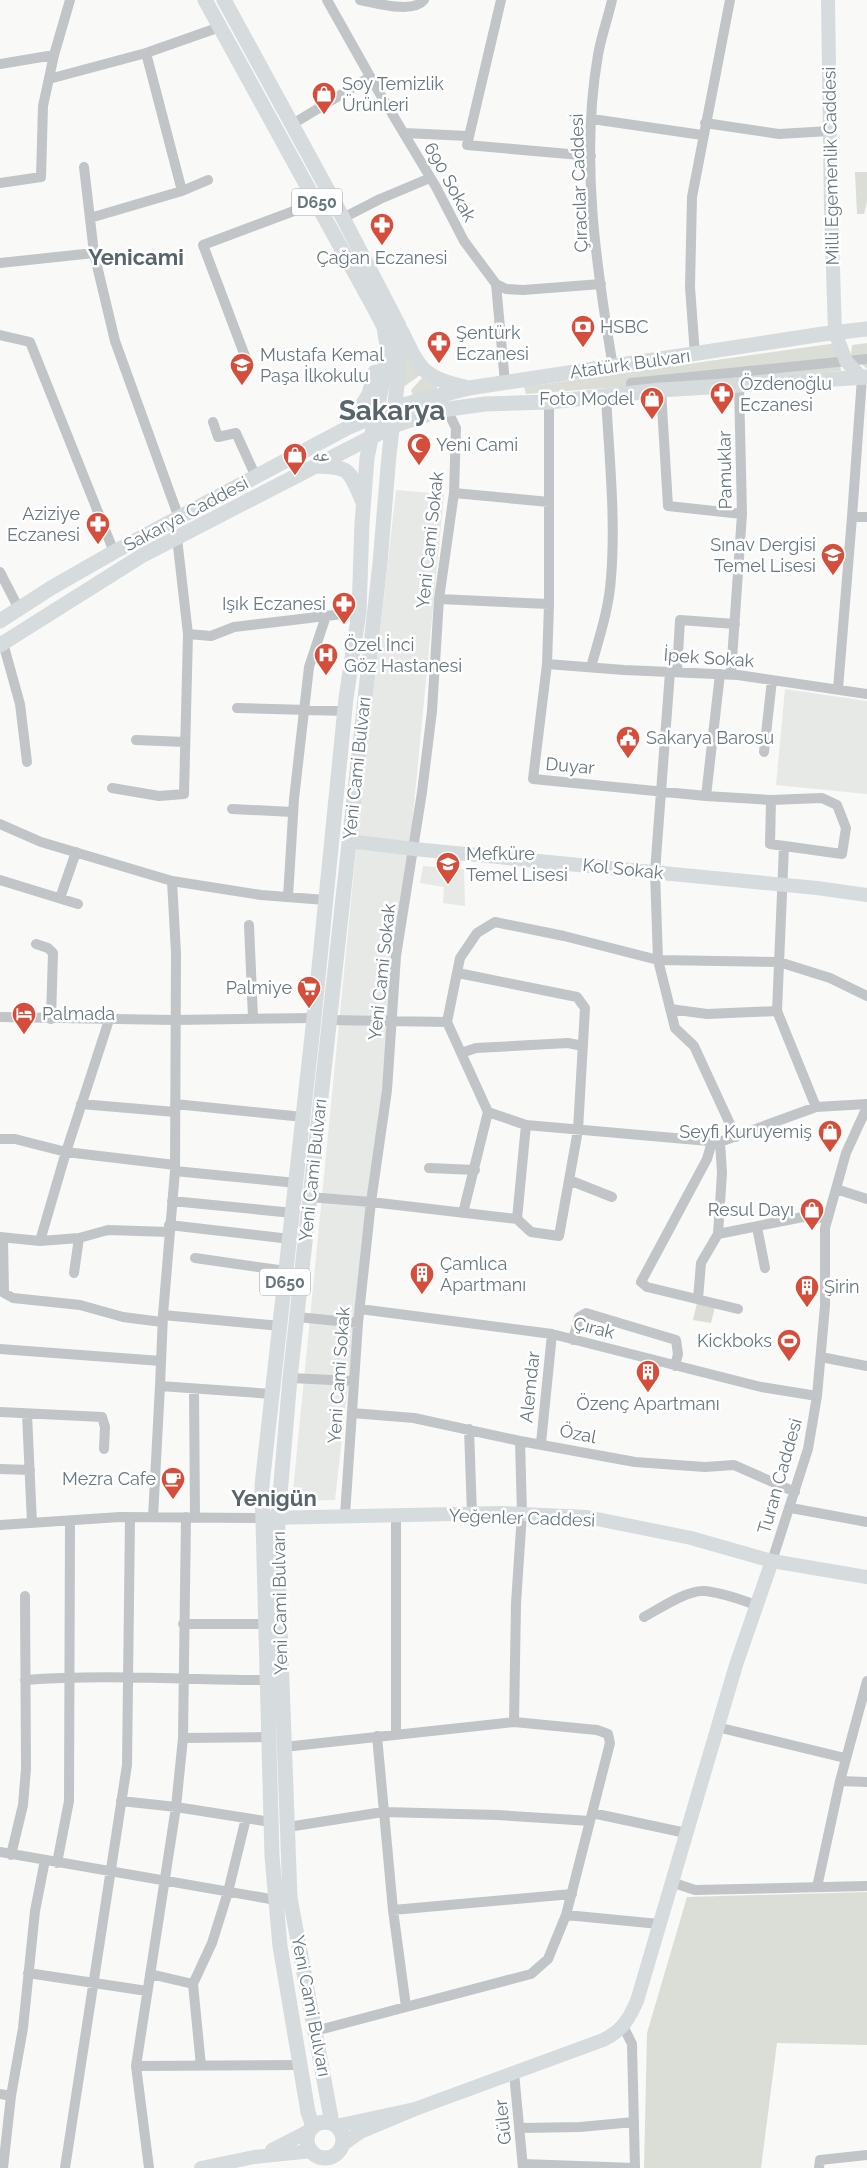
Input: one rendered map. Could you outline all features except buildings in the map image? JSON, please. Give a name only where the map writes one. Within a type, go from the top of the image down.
[{"type":"main road","name":"D650","points":[[205,0],[318,202],[384,327],[387,346],[375,415]]},
{"type":"main road","points":[[224,0],[343,218],[416,362],[425,372],[449,384],[469,388]]},
{"type":"main road","points":[[349,427],[368,394],[374,375],[377,328],[373,306]]},
{"type":"main road","name":"Yeni Cami Bulvarı","points":[[311,2129],[280,1946],[276,1900],[271,1822],[262,1485],[303,1117],[322,1019],[349,841],[379,573],[390,448],[394,426],[400,348],[399,326]]},
{"type":"main road","name":"Atatürk Bulvarı","points":[[375,415],[469,388],[695,355],[835,332],[867,330]]},
{"type":"main road","name":"Atatürk Bulvarı","points":[[371,438],[394,426],[441,410],[485,404],[549,402],[606,396],[632,388],[661,390],[865,377]]},
{"type":"main road","name":"Yeni Cami Bulvarı","points":[[334,2124],[290,1898],[278,1574],[278,1518],[290,1378],[309,1197],[322,1019],[326,900],[345,711],[359,612],[363,502],[367,458],[375,415]]},
{"type":"main road","name":"Sakarya Caddesi","points":[[0,621],[114,552],[375,415]]},
{"type":"main road","points":[[390,448],[399,430],[410,420]]},
{"type":"main road","name":"Sakarya Caddesi","points":[[1,644],[143,555],[313,466],[371,438]]},
{"type":"main road","points":[[313,466],[340,467],[346,470],[351,475],[363,502]]},
{"type":"main road","points":[[337,2168],[340,2149],[342,2134],[334,2124],[324,2122],[311,2129],[307,2143],[317,2159],[331,2157],[340,2149]]},
{"type":"street","points":[[0,183],[41,177],[44,106],[54,55],[70,0]]},
{"type":"street","name":"690 Sokak","points":[[328,0],[464,241],[496,284]]},
{"type":"street","points":[[360,0],[407,8],[420,4],[424,0]]},
{"type":"street","points":[[501,0],[467,145],[482,148],[591,156]]},
{"type":"street","name":"Çıracılar Caddesi","points":[[612,0],[598,55],[592,119],[591,156],[593,220],[613,367]]},
{"type":"street","points":[[695,355],[690,287],[692,197],[702,135],[730,0]]},
{"type":"street","name":"Milli Egemenlik Caddesi","points":[[828,0],[835,332],[846,361]]},
{"type":"street","points":[[49,79],[146,53],[220,27]]},
{"type":"street","points":[[146,53],[182,191]]},
{"type":"street","points":[[0,64],[54,55]]},
{"type":"street","points":[[291,125],[370,77]]},
{"type":"street","points":[[592,119],[702,135]]},
{"type":"street","points":[[705,123],[780,134],[830,131]]},
{"type":"street","points":[[404,133],[468,136]]},
{"type":"street","points":[[84,167],[94,252],[115,341],[179,518]]},
{"type":"street","points":[[343,218],[380,199],[430,178]]},
{"type":"street","points":[[90,218],[182,191],[208,180]]},
{"type":"street","points":[[248,364],[203,245],[318,202]]},
{"type":"street","points":[[0,263],[94,252]]},
{"type":"street","points":[[496,284],[506,289],[523,290],[601,284]]},
{"type":"street","points":[[496,284],[505,383]]},
{"type":"street","points":[[0,335],[30,342],[114,552]]},
{"type":"street","points":[[629,365],[632,388],[867,359]]},
{"type":"street","points":[[838,689],[865,377],[846,361]]},
{"type":"street","name":"Pamuklar","points":[[731,674],[742,514],[739,386]]},
{"type":"street","points":[[661,390],[668,506],[742,514]]},
{"type":"street","points":[[591,667],[607,611],[612,578],[612,502],[606,396]]},
{"type":"street","name":"Duyar","points":[[549,402],[550,502],[547,664],[533,779],[706,796],[770,800],[822,798],[837,805],[846,828],[842,854],[784,846]]},
{"type":"street","name":"Yeni Cami Sokak","points":[[345,1515],[358,1323],[371,1202],[387,1090],[396,956],[414,849],[432,711],[439,599],[454,493],[456,428],[450,416],[441,410]]},
{"type":"street","points":[[213,422],[218,436],[236,433],[256,477]]},
{"type":"street","points":[[454,493],[550,502]]},
{"type":"street","points":[[852,517],[867,517]]},
{"type":"street","points":[[112,788],[159,796],[184,794],[188,634],[177,538]]},
{"type":"street","points":[[0,572],[19,608]]},
{"type":"street","points":[[439,599],[549,604]]},
{"type":"street","points":[[188,634],[211,636],[234,627],[359,612]]},
{"type":"street","points":[[288,897],[293,812],[309,666],[326,616]]},
{"type":"street","points":[[735,624],[680,620],[661,791],[655,872],[658,960],[675,1028],[694,1046],[736,1137]]},
{"type":"street","points":[[1,644],[20,704],[27,762]]},
{"type":"street","name":"İpek Sokak","points":[[547,664],[731,674],[867,694]]},
{"type":"street","points":[[706,796],[720,674]]},
{"type":"street","points":[[764,752],[772,680]]},
{"type":"street","points":[[237,708],[345,711]]},
{"type":"street","points":[[136,740],[185,742]]},
{"type":"street","points":[[770,800],[770,844],[784,846],[777,1012],[816,1107]]},
{"type":"street","points":[[232,808],[293,812]]},
{"type":"street","points":[[0,824],[41,842],[172,881],[261,895],[326,900]]},
{"type":"street","name":"Kol Sokak","points":[[349,841],[414,849],[782,884],[867,895]]},
{"type":"street","points":[[60,898],[76,852]]},
{"type":"street","points":[[0,880],[78,904]]},
{"type":"street","points":[[153,1518],[163,1318],[175,1168],[174,1020],[176,953],[172,881]]},
{"type":"street","points":[[463,1213],[488,1112],[447,1022],[460,958],[477,933],[495,922],[564,936],[658,960],[779,962],[830,978],[867,996]]},
{"type":"street","points":[[249,925],[253,1018]]},
{"type":"street","points":[[36,944],[48,948],[53,953],[51,1019]]},
{"type":"street","points":[[309,1197],[371,1202],[517,1220],[531,1232],[559,1236],[578,1130],[585,1008],[578,997],[458,973]]},
{"type":"street","points":[[670,1009],[707,1014],[777,1012]]},
{"type":"street","points":[[0,1017],[109,1020],[253,1018],[447,1022]]},
{"type":"street","points":[[40,1241],[66,1152],[109,1020]]},
{"type":"street","points":[[461,1052],[476,1048],[568,1043],[583,1046]]},
{"type":"street","points":[[81,1104],[175,1108],[303,1117]]},
{"type":"street","points":[[488,1112],[526,1125],[716,1142],[736,1137],[816,1107],[867,1106]]},
{"type":"street","name":"Turan Caddesi","points":[[772,1561],[791,1508],[808,1449],[817,1396],[824,1306],[825,1228],[846,1153],[864,1123],[867,1106]]},
{"type":"street","points":[[517,1220],[526,1125]]},
{"type":"street","points":[[0,1138],[15,1139],[66,1152],[296,1183]]},
{"type":"street","points":[[698,1299],[701,1262],[718,1234],[722,1173],[716,1142]]},
{"type":"street","points":[[716,1142],[641,1282],[647,1287],[738,1309]]},
{"type":"street","points":[[429,1168],[474,1170]]},
{"type":"street","points":[[569,1180],[612,1197]]},
{"type":"street","points":[[836,1189],[867,1199]]},
{"type":"street","points":[[172,1201],[293,1213]]},
{"type":"street","points":[[718,1234],[803,1218],[828,1218]]},
{"type":"street","points":[[757,1227],[765,1268]]},
{"type":"street","points":[[280,1326],[123,1317],[80,1305],[13,1298],[4,1293],[1,1238],[40,1241],[79,1238],[108,1230],[169,1229],[290,1239]]},
{"type":"street","points":[[74,1273],[79,1238]]},
{"type":"street","points":[[195,1258],[286,1271]]},
{"type":"street","name":"Çırak","points":[[360,1309],[552,1334],[761,1387],[817,1396]]},
{"type":"street","points":[[573,1340],[579,1317],[586,1313],[676,1340],[678,1354],[675,1366]]},
{"type":"street","points":[[297,1317],[358,1323]]},
{"type":"street","name":"Alemdar","points":[[541,1443],[552,1334]]},
{"type":"street","points":[[0,1349],[161,1361]]},
{"type":"street","points":[[821,1357],[867,1366]]},
{"type":"street","points":[[290,1378],[353,1381]]},
{"type":"street","points":[[160,1386],[272,1394]]},
{"type":"street","points":[[149,2168],[136,2066],[176,1806],[183,1738],[183,1624],[190,1518],[194,1389]]},
{"type":"street","points":[[0,1412],[102,1417],[105,1427],[104,1449]]},
{"type":"street","name":"Özal","points":[[352,1412],[414,1418],[520,1441],[541,1443],[635,1462],[705,1467],[734,1465],[795,1492]]},
{"type":"street","points":[[27,1414],[32,1523]]},
{"type":"street","points":[[469,1429],[472,1514]]},
{"type":"street","points":[[514,1722],[516,1603],[522,1514],[520,1441]]},
{"type":"street","points":[[0,1468],[30,1470]]},
{"type":"street","points":[[791,1508],[867,1522]]},
{"type":"street","name":"Yeğenler Caddesi","points":[[262,1518],[472,1514],[587,1517],[691,1538],[772,1561],[867,1577]]},
{"type":"street","points":[[396,1515],[396,1734]]},
{"type":"street","points":[[65,2168],[127,1765],[130,1518]]},
{"type":"street","points":[[0,1525],[130,1518],[262,1518]]},
{"type":"street","points":[[58,1863],[69,1801],[70,1520]]},
{"type":"street","points":[[340,2149],[347,2140],[360,2132],[415,2109],[603,2040],[615,2034],[628,2022],[637,2001],[736,1665],[772,1561]]},
{"type":"street","points":[[644,1617],[695,1592],[705,1591],[757,1605]]},
{"type":"street","points":[[12,1854],[23,1805],[26,1769],[26,1596]]},
{"type":"street","points":[[183,1624],[265,1624]]},
{"type":"street","points":[[25,1680],[70,1676],[182,1680],[267,1680]]},
{"type":"street","points":[[817,1887],[845,1758],[867,1681]]},
{"type":"street","points":[[284,1747],[514,1722],[597,1730],[608,1734],[610,1743],[566,1915],[548,1959],[531,1974],[315,2031]]},
{"type":"street","points":[[717,1727],[845,1758]]},
{"type":"street","points":[[377,1736],[393,1910],[406,2007]]},
{"type":"street","points":[[183,1738],[269,1737]]},
{"type":"street","points":[[840,1781],[867,1782]]},
{"type":"street","points":[[121,1801],[176,1806],[271,1822]]},
{"type":"street","points":[[288,1827],[384,1812],[591,1817],[686,1832]]},
{"type":"street","points":[[201,2066],[193,1984],[212,1943],[228,1892],[246,1818]]},
{"type":"street","points":[[0,1852],[163,1882],[276,1900]]},
{"type":"street","points":[[3,2168],[22,2028],[35,1911],[45,1860]]},
{"type":"street","points":[[671,1882],[695,1890],[867,1886]]},
{"type":"street","points":[[393,1910],[572,1894]]},
{"type":"street","points":[[566,1915],[659,1924]]},
{"type":"street","points":[[28,1973],[147,1991]]},
{"type":"street","points":[[150,1974],[193,1984]]},
{"type":"street","points":[[523,2166],[635,2168],[632,2044],[623,2026]]},
{"type":"street","points":[[136,2066],[301,2065]]},
{"type":"street","name":"Güler","points":[[514,2073],[521,2128],[523,2166]]},
{"type":"street","points":[[0,2094],[12,2096]]},
{"type":"street","points":[[334,2124],[415,2109]]},
{"type":"street","points":[[521,2128],[580,2127],[634,2122]]},
{"type":"street","points":[[254,2162],[311,2129]]},
{"type":"street","points":[[819,2168],[820,2160],[867,2155]]},
{"type":"street","points":[[201,2168],[254,2162],[317,2159]]},
{"type":"shaded area","points":[[855,172],[867,172],[867,202],[864,214],[857,214]]},
{"type":"shaded area","points":[[837,343],[841,371],[526,394],[524,387]]},
{"type":"shaded area","points":[[867,343],[867,369],[851,355],[852,345]]},
{"type":"shaded area","points":[[406,353],[420,375],[405,386],[401,383]]},
{"type":"shaded area","points":[[422,378],[437,385],[437,390],[413,396],[411,390]]},
{"type":"shaded area","points":[[396,490],[444,494],[411,836],[335,1500],[292,1501],[358,830]]},
{"type":"shaded area","points":[[785,689],[867,701],[867,794],[776,785]]},
{"type":"shaded area","name":"Mefküre Temel Lisesi","points":[[423,866],[464,869],[465,906],[443,903],[444,887],[420,883]]},
{"type":"shaded area","points":[[697,1303],[715,1307],[711,1323],[693,1320]]},
{"type":"shaded area","points":[[867,1892],[867,2045],[777,2043],[761,2168],[644,2168],[647,2033],[687,1897]]},
{"type":"place","name":"Soy Temizlik Ürünleri","points":[[324,115]]},
{"type":"place","name":"Çağan Eczanesi","points":[[382,246]]},
{"type":"place","name":"HSBC","points":[[583,348]]},
{"type":"place","name":"Şentürk Eczanesi","points":[[439,364]]},
{"type":"place","name":"Mustafa Kemal Paşa İlkokulu","points":[[242,386]]},
{"type":"place","name":"Özdenoğlu Eczanesi","points":[[722,415]]},
{"type":"place","name":"Foto Model","points":[[652,420]]},
{"type":"place","name":"Yeni Cami","points":[[419,466]]},
{"type":"place","name":"عه","points":[[295,476]]},
{"type":"place","name":"Aziziye Eczanesi","points":[[98,545]]},
{"type":"place","name":"Sınav Dergisi Temel Lisesi","points":[[833,576]]},
{"type":"place","name":"Işık Eczanesi","points":[[344,625]]},
{"type":"place","name":"Özel İnci Göz Hastanesi","points":[[326,676]]},
{"type":"place","name":"Sakarya Barosu","points":[[628,759]]},
{"type":"place","name":"Mefküre Temel Lisesi","points":[[448,885]]},
{"type":"place","name":"Palmiye","points":[[309,1009]]},
{"type":"place","name":"Palmada","points":[[24,1035]]},
{"type":"place","name":"Seyfi Kuruyemiş","points":[[830,1153]]},
{"type":"place","name":"Resul Dayı","points":[[812,1231]]},
{"type":"place","name":"Çamlıca Apartmanı","points":[[422,1295]]},
{"type":"place","name":"Şirin","points":[[807,1308]]},
{"type":"place","name":"Kickboks","points":[[789,1362]]},
{"type":"place","name":"Özenç Apartmanı","points":[[648,1393]]},
{"type":"place","name":"Mezra Cafe","points":[[173,1500]]},
{"type":"district","name":"Yenicami","points":[[136,257]]},
{"type":"district","name":"Sakarya","points":[[392,410]]},
{"type":"district","name":"Yenigün","points":[[274,1498]]}]
